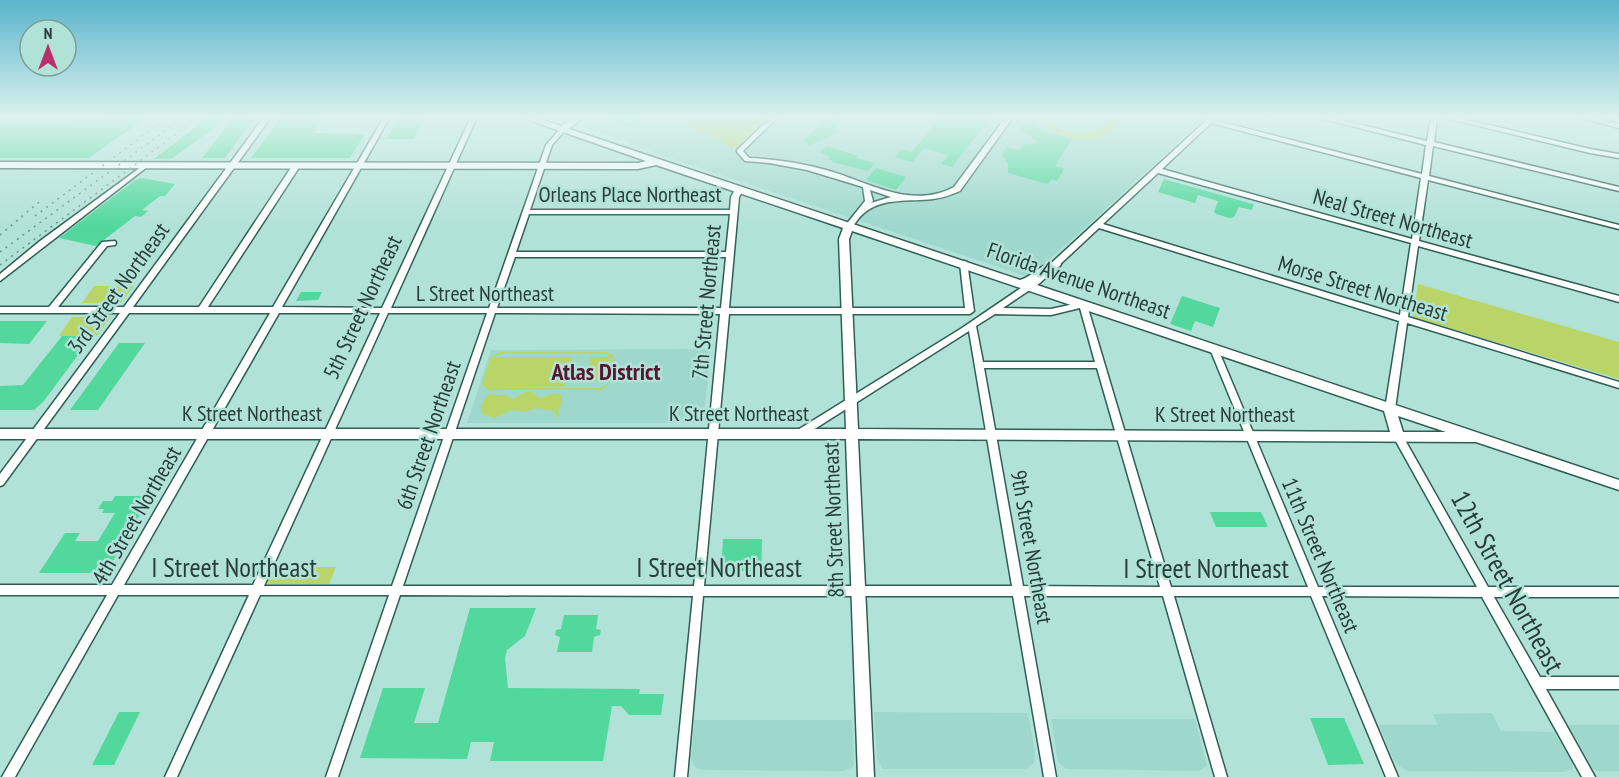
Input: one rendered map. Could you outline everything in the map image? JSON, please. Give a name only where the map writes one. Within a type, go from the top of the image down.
[{"type":"main road","name":"Florida Avenue Northeast","points":[[630,153],[1619,484]]},
{"type":"main road","points":[[0,165],[638,166],[655,162]]},
{"type":"main road","name":"8th Street Northeast","points":[[849,226],[844,238],[866,777]]},
{"type":"main road","points":[[1025,285],[1051,265],[1056,264]]},
{"type":"main road","name":"12th Street Northeast","points":[[1390,409],[1398,436]]},
{"type":"main road","name":"K Street Northeast","points":[[0,434],[1249,434],[1477,437]]},
{"type":"street","name":"3rd Street Northeast","points":[[0,482],[241,153]]},
{"type":"street","name":"4th Street Northeast","points":[[8,777],[366,153]]},
{"type":"street","name":"5th Street Northeast","points":[[171,777],[456,153]]},
{"type":"street","name":"6th Street Northeast","points":[[332,777],[546,153]]},
{"type":"street","points":[[740,153],[747,160],[794,164],[836,174],[866,188],[902,198]]},
{"type":"street","points":[[863,210],[878,202],[902,198],[938,197],[957,189],[984,153]]},
{"type":"street","points":[[1056,264],[1175,153]]},
{"type":"street","points":[[1337,153],[1619,227]]},
{"type":"street","points":[[1390,409],[1428,153]]},
{"type":"street","points":[[1468,153],[1619,189]]},
{"type":"street","points":[[1599,153],[1619,156]]},
{"type":"street","points":[[0,278],[145,166]]},
{"type":"street","points":[[201,311],[296,166]]},
{"type":"street","name":"Neal Street Northeast","points":[[1157,170],[1619,299]]},
{"type":"street","points":[[849,226],[869,201],[866,188]]},
{"type":"street","name":"7th Street Northeast","points":[[681,777],[735,197],[739,190]]},
{"type":"street","name":"Orleans Place Northeast","points":[[526,212],[734,212]]},
{"type":"street","name":"Morse Street Northeast","points":[[1097,225],[1619,385]]},
{"type":"street","points":[[51,310],[105,244],[112,243]]},
{"type":"street","points":[[512,254],[730,255]]},
{"type":"street","name":"L Street Northeast","points":[[0,310],[970,311],[964,264]]},
{"type":"street","points":[[799,434],[972,325],[1025,285]]},
{"type":"street","points":[[993,311],[1051,312],[1083,305],[1221,777]]},
{"type":"street","name":"9th Street Northeast","points":[[972,325],[1050,777]]},
{"type":"street","name":"11th Street Northeast","points":[[1214,349],[1392,777]]},
{"type":"street","points":[[979,364],[1100,365]]},
{"type":"street","name":"12th Street Northeast","points":[[1398,436],[1589,777]]},
{"type":"street","name":"I Street Northeast","points":[[0,590],[1619,592]]},
{"type":"street","points":[[1536,682],[1619,683]]},
{"type":"shaded area","points":[[657,153],[1166,153],[1029,277]]},
{"type":"shaded area","points":[[711,349],[703,423],[467,423],[491,350]]},
{"type":"shaded area","points":[[874,712],[1028,713],[1035,751],[1034,763],[1026,769],[882,769],[877,758]]},
{"type":"shaded area","points":[[1492,713],[1501,731],[1554,732],[1572,762],[1573,769],[1564,772],[1408,771],[1397,765],[1393,759],[1379,725],[1438,725],[1433,714]]},
{"type":"shaded area","points":[[1051,719],[1195,719],[1207,766],[1198,771],[1066,769],[1058,762]]},
{"type":"shaded area","points":[[694,720],[852,720],[854,764],[853,767],[844,771],[703,770],[696,768],[691,760]]},
{"type":"shaded area","points":[[1568,725],[1619,725],[1619,771],[1597,771],[1592,768]]},
{"type":"green space","points":[[1418,284],[1619,342],[1619,379],[1413,317]]},
{"type":"green space","points":[[94,286],[134,286],[121,303],[82,303]]},
{"type":"green space","points":[[72,317],[111,317],[97,336],[59,336]]},
{"type":"green space","points":[[500,352],[607,352],[613,355],[614,364],[611,379],[605,387],[602,390],[488,390],[482,385],[490,358]],"holes":[[[504,353],[606,354],[612,359],[607,384],[601,388],[488,388],[565,386],[573,357],[495,357]]]},
{"type":"green space","points":[[591,357],[610,357],[606,381],[586,381]]},
{"type":"green space","points":[[525,392],[532,392],[540,398],[556,393],[562,396],[558,409],[559,418],[553,411],[537,408],[525,412],[512,410],[494,418],[482,414],[483,402],[491,393],[513,399]]},
{"type":"green space","points":[[273,567],[336,567],[329,584],[269,584],[267,581]]},
{"type":"building","points":[[0,153],[96,153],[89,158],[0,158]]},
{"type":"building","points":[[162,153],[179,153],[173,158],[154,159]]},
{"type":"building","points":[[206,153],[228,153],[225,158],[202,158]]},
{"type":"building","points":[[254,153],[353,153],[350,158],[251,158]]},
{"type":"building","points":[[823,153],[849,153],[858,156],[856,158],[875,163],[868,171],[832,162],[828,159],[830,157]]},
{"type":"building","points":[[898,153],[919,153],[912,162],[895,157]]},
{"type":"building","points":[[942,153],[963,153],[952,167],[941,164],[948,155]]},
{"type":"building","points":[[1063,153],[1055,166],[1064,169],[1057,181],[1052,179],[1048,184],[1008,173],[1008,164],[1002,155]]},
{"type":"building","points":[[876,168],[906,177],[896,190],[866,180]]},
{"type":"building","points":[[142,178],[175,184],[165,196],[160,196],[142,210],[148,211],[141,217],[135,216],[96,246],[59,238],[135,180]]},
{"type":"building","points":[[1164,179],[1254,204],[1252,210],[1239,207],[1234,217],[1230,218],[1214,212],[1218,201],[1198,195],[1195,203],[1158,192]]},
{"type":"building","points":[[301,292],[322,292],[318,300],[296,301]]},
{"type":"building","points":[[1182,296],[1220,308],[1213,327],[1195,321],[1191,331],[1170,324]]},
{"type":"building","points":[[0,321],[47,321],[29,344],[0,343]]},
{"type":"building","points":[[62,336],[92,336],[44,401],[34,410],[0,410],[0,386],[23,385]]},
{"type":"building","points":[[119,343],[145,343],[98,410],[70,410]]},
{"type":"building","points":[[115,496],[151,496],[106,573],[39,573],[65,533],[80,533],[75,541],[98,541],[115,513],[102,513],[104,509],[98,509],[103,501],[112,501]]},
{"type":"building","points":[[1210,512],[1261,512],[1268,527],[1216,527]]},
{"type":"building","points":[[723,539],[762,539],[761,577],[747,577],[748,571],[721,572]]},
{"type":"building","points":[[470,608],[536,608],[525,636],[507,650],[505,658],[508,688],[640,689],[639,694],[664,694],[661,715],[629,715],[621,706],[612,706],[603,761],[490,761],[494,742],[471,742],[467,759],[360,758],[383,688],[425,688],[414,723],[438,723]]},
{"type":"building","points":[[564,615],[598,615],[596,629],[601,630],[600,635],[594,637],[592,652],[557,652],[560,637],[555,635],[556,630],[561,629]]},
{"type":"building","points":[[119,712],[140,712],[114,765],[92,765]]},
{"type":"building","points":[[1310,718],[1344,718],[1364,764],[1328,765]]},
{"type":"railway","points":[[35,216],[119,153]]},
{"type":"railway","points":[[0,252],[135,153]]},
{"type":"railway","points":[[0,265],[150,153]]},
{"type":"railway","points":[[0,235],[39,202]]},
{"type":"district","name":"Atlas District","points":[[606,372]]}]
